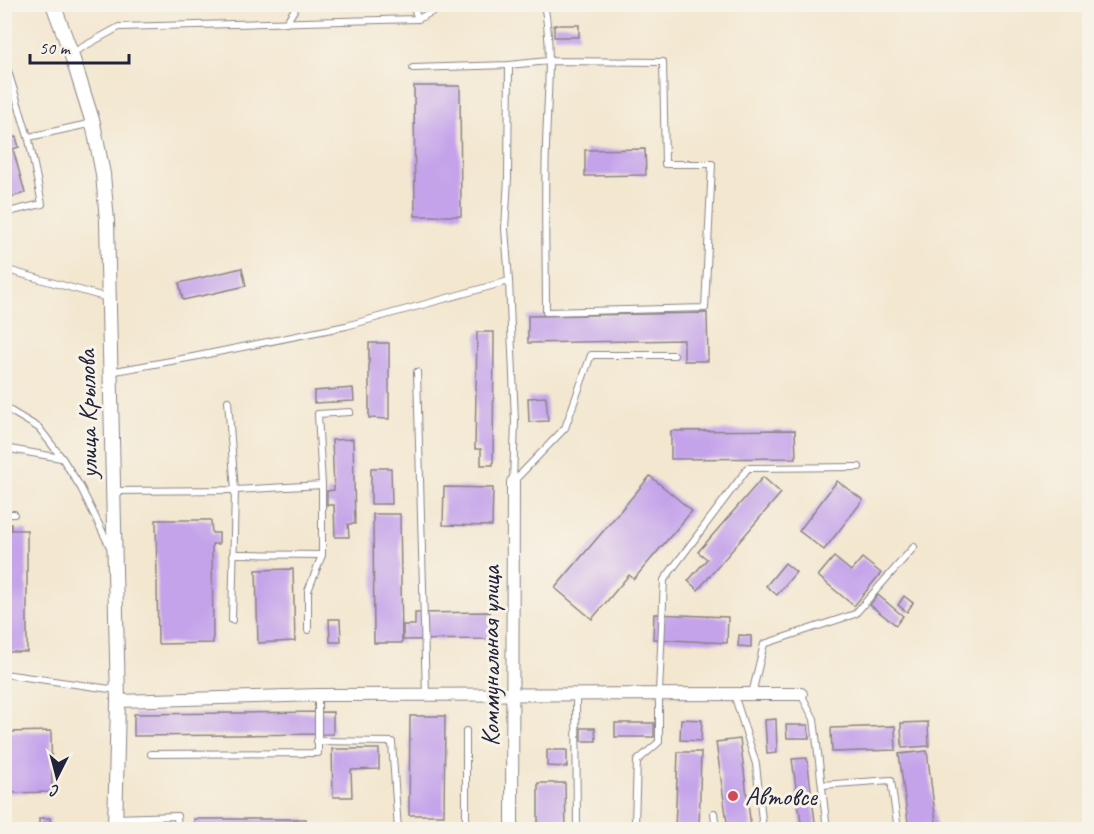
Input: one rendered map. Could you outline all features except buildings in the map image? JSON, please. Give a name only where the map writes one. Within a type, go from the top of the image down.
[{"type":"street","name":"улица Крылова","points":[[53,4],[93,123],[104,186],[107,221],[118,696],[115,824]]},
{"type":"street","name":"Коммунальная улица","points":[[512,829],[513,482]]},
{"type":"street","points":[[118,696],[801,694]]},
{"type":"lane","points":[[286,23],[298,4]]},
{"type":"lane","points":[[412,4],[418,19]]},
{"type":"lane","points":[[71,53],[119,27],[418,19],[447,4]]},
{"type":"lane","points":[[413,68],[509,65],[548,61],[663,62],[665,164],[712,164],[705,309],[546,312],[545,164],[548,61],[547,21],[544,4]]},
{"type":"lane","points":[[4,58],[28,137],[42,204],[4,213]]},
{"type":"lane","points":[[509,65],[506,229],[515,421],[513,482]]},
{"type":"lane","points":[[28,137],[93,123]]},
{"type":"lane","points":[[4,269],[108,298]]},
{"type":"lane","points":[[110,372],[346,326],[510,281]]},
{"type":"lane","points":[[513,482],[565,428],[591,355],[674,355]]},
{"type":"lane","points":[[417,372],[426,696]]},
{"type":"lane","points":[[228,400],[235,490],[232,620]]},
{"type":"lane","points":[[4,407],[39,428],[62,458],[81,488],[114,554]]},
{"type":"lane","points":[[308,630],[308,591],[322,555],[322,485],[318,414],[350,412]]},
{"type":"lane","points":[[4,448],[62,458]]},
{"type":"lane","points":[[636,823],[637,761],[659,742],[664,580],[748,468],[859,467]]},
{"type":"lane","points":[[113,491],[235,490],[322,485]]},
{"type":"lane","points":[[4,514],[14,514]]},
{"type":"lane","points":[[752,694],[764,644],[855,615],[914,547]]},
{"type":"lane","points":[[233,555],[322,555]]},
{"type":"lane","points":[[4,674],[118,696]]},
{"type":"lane","points":[[734,694],[756,764],[763,830]]},
{"type":"lane","points":[[801,694],[814,719],[827,830]]},
{"type":"lane","points":[[151,754],[318,753],[318,695]]},
{"type":"lane","points":[[576,695],[577,830]]},
{"type":"lane","points":[[466,731],[466,830]]},
{"type":"lane","points":[[317,741],[392,742],[398,830]]},
{"type":"lane","points":[[822,785],[891,780],[898,830]]},
{"type":"lane","points":[[714,813],[716,830]]},
{"type":"lane","points":[[115,824],[177,816],[178,830]]},
{"type":"lane","points":[[490,830],[512,829]]},
{"type":"place","name":"Автовсе","points":[[733,796]]}]
